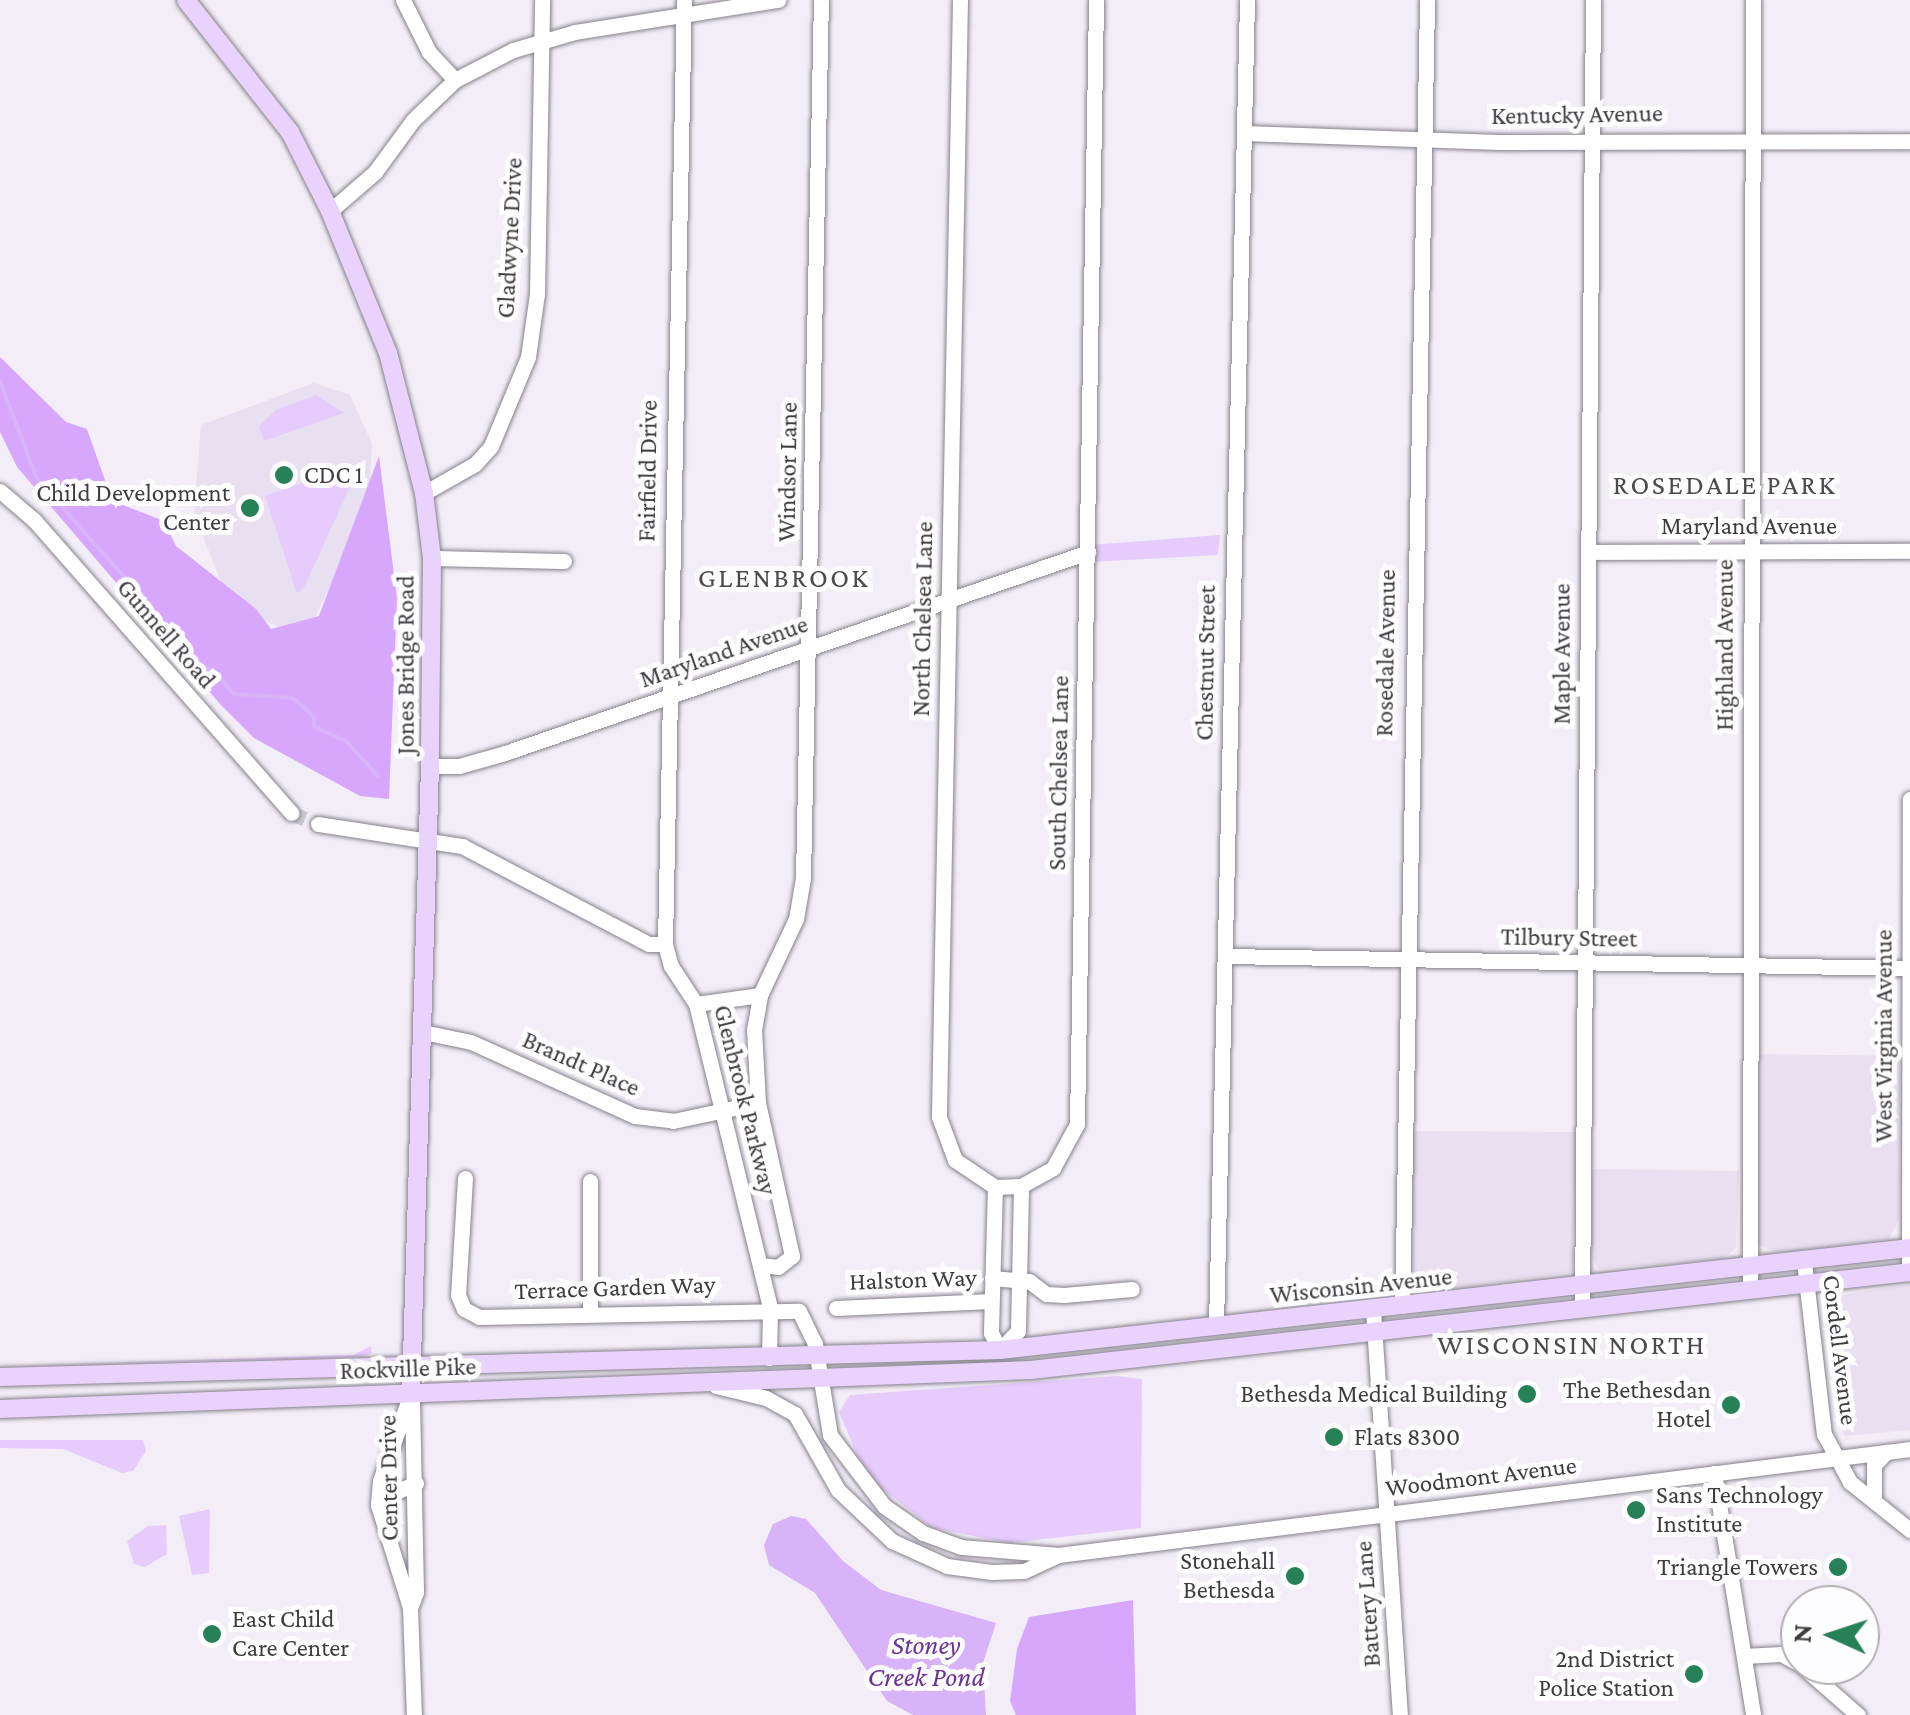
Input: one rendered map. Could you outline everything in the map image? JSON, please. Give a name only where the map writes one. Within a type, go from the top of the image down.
[{"type":"main road","name":"Jones Bridge Road","points":[[186,0],[290,132],[330,212],[388,352],[424,493],[432,558],[430,766],[411,1393]]},
{"type":"main road","name":"Wisconsin Avenue","points":[[816,1357],[1000,1350],[1909,1248]]},
{"type":"main road","name":"Wisconsin Avenue","points":[[818,1382],[1217,1352],[1909,1272]]},
{"type":"main road","points":[[1216,1326],[1217,1352]]},
{"type":"main road","points":[[1000,1350],[1001,1371]]},
{"type":"main road","name":"Rockville Pike","points":[[0,1377],[816,1357]]},
{"type":"main road","name":"Rockville Pike","points":[[0,1409],[818,1382]]},
{"type":"street","points":[[402,0],[430,52],[455,80]]},
{"type":"street","name":"Gladwyne Drive","points":[[424,493],[475,464],[491,446],[528,357],[537,294],[542,0]]},
{"type":"street","points":[[330,212],[375,172],[455,80],[541,41],[684,6],[778,0]]},
{"type":"street","name":"Windsor Lane","points":[[760,1265],[778,1267],[792,1256],[758,1103],[754,1045],[760,995],[784,949],[801,892],[811,647],[821,0]]},
{"type":"street","name":"North Chelsea Lane","points":[[960,0],[939,1117],[955,1160],[995,1188]]},
{"type":"street","name":"South Chelsea Lane","points":[[1022,1186],[1053,1168],[1077,1124],[1096,0]]},
{"type":"street","name":"Chestnut Street","points":[[1216,1326],[1246,0]]},
{"type":"street","name":"Rosedale Avenue","points":[[1402,1306],[1427,0]]},
{"type":"street","name":"Maple Avenue","points":[[1582,1309],[1593,0]]},
{"type":"street","name":"Highland Avenue","points":[[1750,1290],[1753,0]]},
{"type":"street","name":"Fairfield Drive","points":[[665,944],[684,6]]},
{"type":"street","name":"Kentucky Avenue","points":[[1244,132],[1424,139],[1910,141]]},
{"type":"street","name":"Gunnell Road","points":[[0,492],[34,520],[292,813]]},
{"type":"street","name":"Maryland Avenue","points":[[1588,552],[1910,551]]},
{"type":"street","name":"Maryland Avenue","points":[[430,766],[476,761],[667,699],[1088,552]]},
{"type":"street","points":[[432,558],[564,562]]},
{"type":"street","name":"West Virginia Avenue","points":[[1909,1272],[1910,800]]},
{"type":"street","points":[[318,824],[462,846],[649,944],[665,944]]},
{"type":"street","name":"Glenbrook Parkway","points":[[665,944],[696,1004],[770,1308],[769,1358]]},
{"type":"street","name":"Tilbury Street","points":[[1226,956],[1910,968]]},
{"type":"street","points":[[696,1004],[760,995]]},
{"type":"street","name":"Brandt Place","points":[[423,1032],[471,1042],[634,1116],[673,1121],[721,1112]]},
{"type":"street","points":[[721,1112],[758,1103]]},
{"type":"street","name":"Terrace Garden Way","points":[[465,1178],[458,1295],[464,1309],[479,1317],[770,1308]]},
{"type":"street","points":[[590,1181],[590,1314]]},
{"type":"street","points":[[1022,1186],[1018,1331],[1000,1350],[990,1333],[995,1188],[1022,1186]]},
{"type":"street","name":"Cordell Avenue","points":[[1804,1262],[1824,1434],[1850,1482],[1910,1530]]},
{"type":"street","points":[[992,1278],[1019,1279],[1046,1294],[1132,1289]]},
{"type":"street","name":"Halston Way","points":[[836,1308],[991,1302]]},
{"type":"street","points":[[770,1308],[799,1311],[816,1357]]},
{"type":"street","name":"Battery Lane","points":[[1373,1310],[1400,1715]]},
{"type":"street","name":"Woodmont Avenue","points":[[816,1357],[818,1382],[840,1454],[896,1516],[961,1546],[1058,1555]]},
{"type":"street","name":"Woodmont Avenue","points":[[709,1384],[766,1398],[795,1414],[852,1508],[918,1555],[946,1566],[1006,1572],[1058,1555],[1910,1449]]},
{"type":"street","name":"Center Drive","points":[[410,1608],[400,1565],[383,1536],[380,1480],[411,1393]]},
{"type":"street","name":"Center Drive","points":[[411,1393],[416,1483],[410,1608],[414,1715]]},
{"type":"street","points":[[1874,1501],[1874,1466],[1886,1452]]},
{"type":"street","points":[[1714,1473],[1753,1715]]},
{"type":"street","points":[[380,1480],[393,1494],[416,1483]]},
{"type":"street","points":[[383,1536],[402,1539],[415,1531]]},
{"type":"street","points":[[1744,1656],[1780,1654]]},
{"type":"street","points":[[1824,1685],[1858,1715]]},
{"type":"shaded area","points":[[0,357],[66,422],[87,429],[107,486],[123,505],[164,521],[176,546],[256,609],[271,629],[319,616],[379,456],[397,598],[389,799],[360,796],[254,738],[220,704],[17,467],[0,432]]},
{"type":"shaded area","name":"CDC 1","points":[[314,383],[350,395],[372,444],[369,507],[315,617],[280,627],[232,609],[194,514],[201,425]]},
{"type":"shaded area","points":[[316,395],[344,413],[264,441],[259,426],[276,410]]},
{"type":"shaded area","points":[[361,462],[304,588],[297,593],[265,496]]},
{"type":"shaded area","points":[[1220,535],[1218,555],[1089,562],[1090,545]]},
{"type":"shaded area","points":[[1755,1054],[1900,1056],[1899,1219],[1889,1239],[1778,1253],[1757,1244]]},
{"type":"shaded area","points":[[1411,1131],[1577,1132],[1572,1272],[1426,1293],[1414,1286]]},
{"type":"shaded area","points":[[1592,1169],[1739,1171],[1736,1248],[1723,1259],[1599,1269],[1591,1256]]},
{"type":"shaded area","points":[[1910,1284],[1910,1430],[1844,1436],[1825,1298]]},
{"type":"shaded area","points":[[371,1346],[372,1353],[361,1357],[0,1366],[353,1355]]},
{"type":"shaded area","points":[[1116,1376],[1142,1379],[1141,1528],[1009,1543],[933,1528],[881,1488],[859,1459],[839,1412],[850,1395]]},
{"type":"shaded area","points":[[0,1440],[143,1440],[146,1451],[133,1471],[122,1473],[63,1449],[0,1448]]},
{"type":"shaded area","points":[[210,1509],[209,1573],[192,1575],[179,1516]]},
{"type":"shaded area","points":[[166,1525],[167,1554],[145,1567],[134,1564],[127,1541],[148,1526]]},
{"type":"shaded area","points":[[1133,1600],[1136,1715],[1016,1715],[1010,1701],[1017,1649],[1029,1617]]},
{"type":"water","name":"Stoney Creek Pond","points":[[791,1516],[806,1519],[843,1561],[881,1590],[996,1623],[983,1663],[986,1715],[913,1715],[887,1701],[815,1593],[769,1565],[764,1545],[773,1524]]},
{"type":"waterway","points":[[0,381],[37,479],[127,580],[176,649],[217,674],[234,694],[293,698],[314,716],[314,727],[345,740],[378,776]]},
{"type":"tunnel","points":[[291,813],[318,824]]},
{"type":"place","name":"CDC 1","points":[[284,475]]},
{"type":"place","name":"Child Development Center","points":[[250,508]]},
{"type":"place","name":"Bethesda Medical Building","points":[[1527,1394]]},
{"type":"place","name":"The Bethesdan Hotel","points":[[1731,1405]]},
{"type":"place","name":"Flats 8300","points":[[1334,1437]]},
{"type":"place","name":"Sans Technology Institute","points":[[1636,1510]]},
{"type":"place","name":"Triangle Towers","points":[[1838,1567]]},
{"type":"place","name":"Stonehall Bethesda","points":[[1295,1576]]},
{"type":"place","name":"East Child Care Center","points":[[212,1634]]},
{"type":"place","name":"2nd District Police Station","points":[[1694,1674]]},
{"type":"district","name":"ROSEDALE PARK","points":[[1725,485]]},
{"type":"district","name":"GLENBROOK","points":[[784,578]]},
{"type":"district","name":"WISCONSIN NORTH","points":[[1572,1345]]}]
